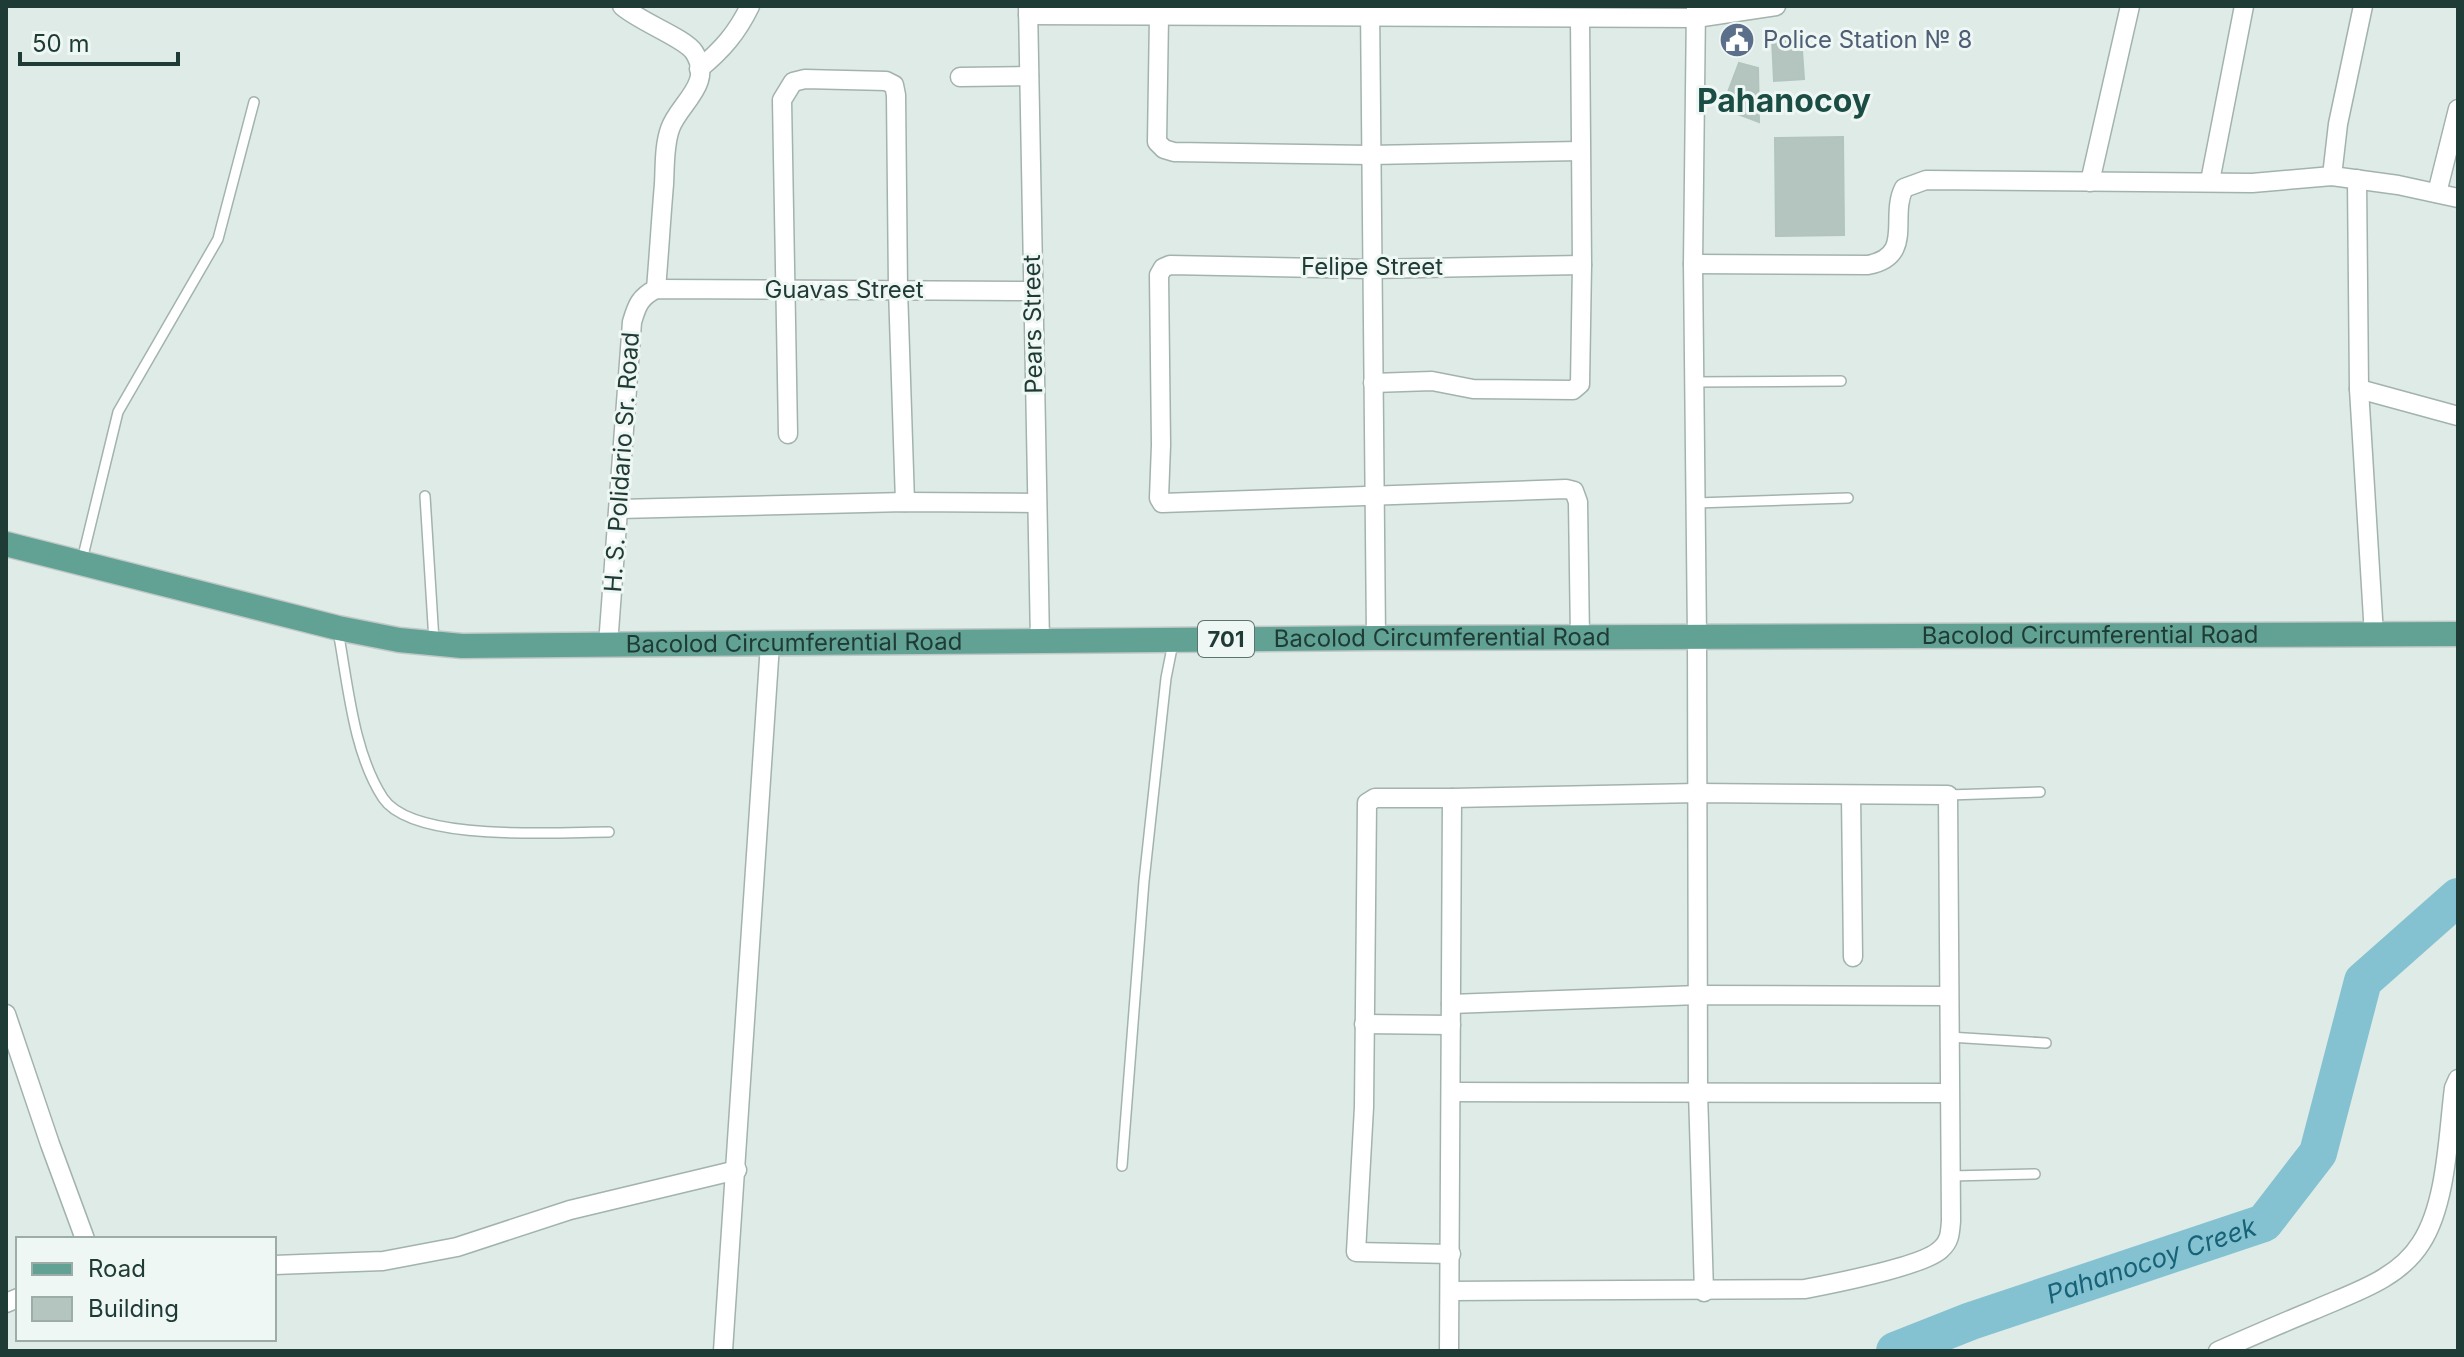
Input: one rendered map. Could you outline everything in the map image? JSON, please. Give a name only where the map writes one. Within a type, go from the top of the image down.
[{"type":"main road","name":"Bacolod Circumferential Road","points":[[6,544],[338,628],[462,646],[1376,638],[2458,634]]},
{"type":"street","points":[[622,6],[639,20],[681,40],[695,53],[699,69],[699,85],[692,99],[677,115],[667,142],[656,289]]},
{"type":"street","points":[[699,69],[724,48],[739,29],[750,6]]},
{"type":"street","points":[[1028,10],[1159,16],[1370,11],[1580,19],[1776,6]]},
{"type":"street","points":[[2090,182],[2130,6]]},
{"type":"street","points":[[2210,181],[2244,6]]},
{"type":"street","points":[[2332,176],[2338,124],[2363,6]]},
{"type":"street","name":"Pears Street","points":[[1028,10],[1040,642]]},
{"type":"street","points":[[1370,11],[1376,638]]},
{"type":"street","points":[[1696,12],[1693,264],[1698,1091],[1704,1292]]},
{"type":"street","points":[[1159,16],[1157,142],[1164,149],[1174,152],[1370,155],[1580,151]]},
{"type":"street","points":[[1373,383],[1432,381],[1473,389],[1573,390],[1580,384],[1580,19]]},
{"type":"street","points":[[960,77],[1029,76]]},
{"type":"street","points":[[788,434],[782,100],[793,82],[805,79],[886,81],[894,85],[896,95],[905,502]]},
{"type":"street","points":[[2437,193],[2458,109]]},
{"type":"street","points":[[1693,264],[1868,265],[1880,262],[1899,240],[1900,197],[1904,188],[1913,182],[1956,179],[2252,183],[2332,176],[2458,198]]},
{"type":"street","points":[[2357,179],[2359,389],[2374,635]]},
{"type":"street","name":"Felipe Street","points":[[1373,493],[1256,501],[1162,503],[1159,498],[1159,275],[1163,268],[1170,265],[1371,269],[1582,265]]},
{"type":"street","name":"Guavas Street","points":[[656,289],[1032,291]]},
{"type":"street","name":"H. S. Polidario Sr. Road","points":[[608,645],[632,322],[637,304],[644,295],[656,289]]},
{"type":"street","points":[[2359,389],[2458,416]]},
{"type":"street","points":[[1373,493],[1574,491],[1578,502],[1580,638]]},
{"type":"street","points":[[619,509],[905,502],[1037,503]]},
{"type":"street","points":[[723,1351],[770,644]]},
{"type":"street","points":[[1450,1291],[1704,1292],[1805,1289],[1861,1278],[1938,1253],[1949,1241],[1951,1176],[1948,795],[1697,793],[1375,798],[1367,803],[1364,1107],[1356,1252],[1451,1254]]},
{"type":"street","points":[[1851,795],[1853,957]]},
{"type":"street","points":[[1449,1351],[1452,798]]},
{"type":"street","points":[[1451,1004],[1699,995],[1948,996]]},
{"type":"street","points":[[6,1014],[84,1237]]},
{"type":"street","points":[[1364,1024],[1451,1025]]},
{"type":"street","points":[[2218,1351],[2381,1281],[2405,1263],[2422,1242],[2432,1219],[2441,1185],[2454,1088],[2458,1079]]},
{"type":"street","points":[[1451,1092],[1949,1093]]},
{"type":"street","points":[[276,1265],[383,1261],[457,1247],[570,1210],[737,1170]]},
{"type":"lane","points":[[81,563],[118,412],[218,239],[254,102]]},
{"type":"lane","points":[[1694,382],[1841,381]]},
{"type":"lane","points":[[425,496],[434,644]]},
{"type":"lane","points":[[1696,503],[1848,498]]},
{"type":"lane","points":[[338,628],[351,708],[370,773],[385,801],[408,817],[455,831],[609,832]]},
{"type":"lane","points":[[1122,1166],[1144,881],[1166,678],[1174,640]]},
{"type":"lane","points":[[1948,795],[2040,792]]},
{"type":"lane","points":[[1949,1037],[2046,1043]]},
{"type":"lane","points":[[1951,1176],[2035,1174]]},
{"type":"building","points":[[1801,36],[1804,79],[1774,81],[1772,38]]},
{"type":"building","points":[[1739,63],[1758,68],[1759,122],[1722,108]]},
{"type":"building","points":[[1843,137],[1844,235],[1776,236],[1775,138]]},
{"type":"waterway","name":"Pahanocoy Creek","points":[[1895,1351],[1971,1321],[2264,1223],[2318,1153],[2363,981],[2458,897]]},
{"type":"place","name":"Police Station № 8","points":[[1737,40]]},
{"type":"district","name":"Pahanocoy","points":[[1784,101]]}]
